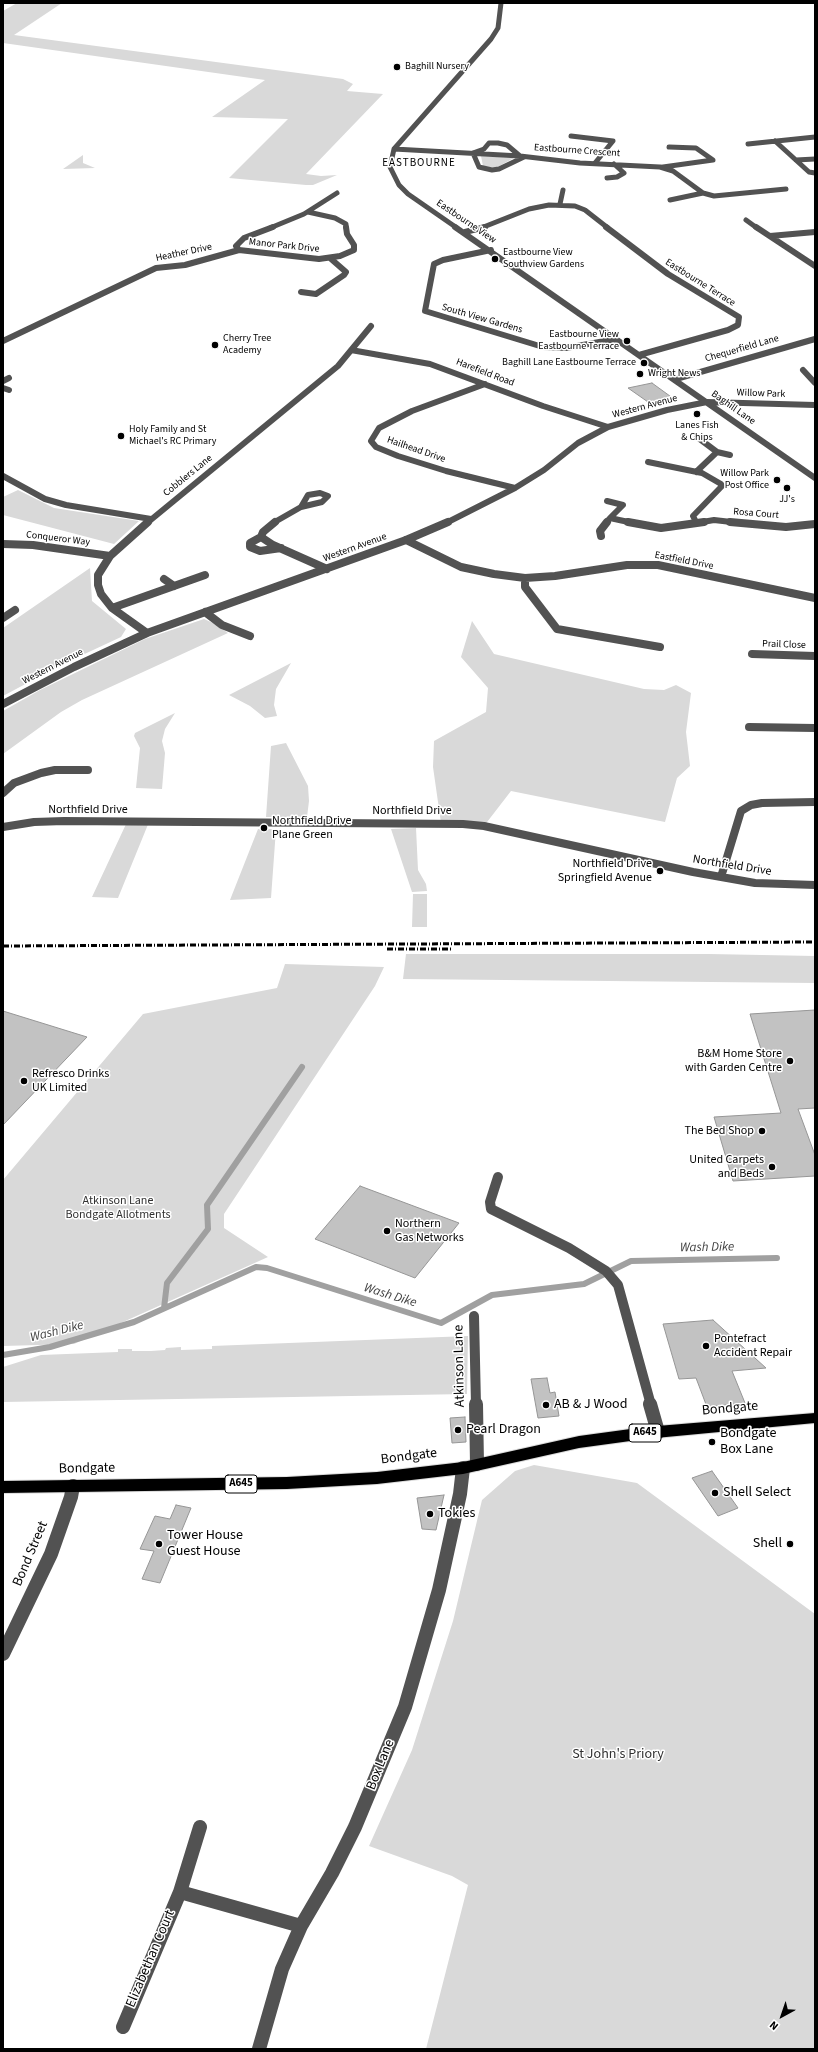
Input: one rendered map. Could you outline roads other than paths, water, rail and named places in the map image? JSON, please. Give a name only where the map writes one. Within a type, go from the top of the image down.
[{"type":"highway","name":"Bondgate","points":[[3,1487],[287,1483],[377,1478],[470,1466],[579,1442],[658,1432],[815,1418]]},
{"type":"street","points":[[394,149],[424,117],[488,42],[498,28],[501,3]]},
{"type":"street","points":[[571,136],[613,141],[595,163]]},
{"type":"street","points":[[748,144],[815,137]]},
{"type":"street","points":[[775,142],[808,172],[815,173]]},
{"type":"street","name":"Eastbourne Crescent","points":[[473,153],[484,149],[489,143],[498,143],[507,145],[523,156]]},
{"type":"street","points":[[660,167],[713,160],[696,145],[669,147]]},
{"type":"street","name":"Eastbourne Crescent","points":[[394,149],[523,156],[595,163],[660,167]]},
{"type":"street","name":"Eastbourne View","points":[[394,149],[390,167],[399,185],[408,194],[491,250],[639,354]]},
{"type":"street","name":"Eastbourne Crescent","points":[[473,153],[479,167],[492,170],[499,169],[523,156]]},
{"type":"street","points":[[796,160],[815,159]]},
{"type":"street","points":[[607,178],[616,178],[624,173],[614,164]]},
{"type":"street","points":[[660,167],[673,171],[703,193]]},
{"type":"street","points":[[760,186],[768,191]]},
{"type":"street","points":[[670,200],[703,193],[723,197],[786,189]]},
{"type":"street","points":[[560,204],[564,190]]},
{"type":"street","points":[[239,250],[236,246],[244,238],[282,224],[308,212],[337,193]]},
{"type":"street","name":"Eastbourne Terrace","points":[[465,232],[487,226],[529,209],[560,204],[575,206],[585,210],[668,274],[739,317],[738,325],[728,330],[639,354]]},
{"type":"street","name":"Manor Park Drive","points":[[239,250],[319,259],[330,258],[354,250],[354,245],[347,234],[346,224],[335,218],[308,212]]},
{"type":"street","points":[[746,220],[815,266]]},
{"type":"street","points":[[770,236],[815,232]]},
{"type":"street","name":"Heather Drive","points":[[3,341],[156,268],[196,262],[239,250]]},
{"type":"street","name":"South View Gardens","points":[[491,250],[443,260],[434,264],[425,311],[427,313],[543,347],[566,348],[616,339]]},
{"type":"street","points":[[316,294],[346,272],[330,258]]},
{"type":"street","points":[[301,292],[327,296]]},
{"type":"street","name":"Cobblers Lane","points":[[147,633],[112,608],[101,594],[98,586],[98,575],[110,556],[151,519],[338,366],[371,326]]},
{"type":"street","name":"Chequerfield Lane","points":[[676,380],[815,339]]},
{"type":"street","name":"Harefield Road","points":[[351,350],[430,364],[543,406],[608,427]]},
{"type":"street","name":"Baghill Lane","points":[[639,354],[815,478]]},
{"type":"street","points":[[803,370],[815,383]]},
{"type":"street","name":"Hailhead Drive","points":[[485,384],[402,416],[379,428],[371,441],[376,447],[398,456],[446,471],[515,488]]},
{"type":"street","name":"Willow Park","points":[[707,402],[770,405],[815,405]]},
{"type":"street","name":"Western Avenue","points":[[3,704],[74,667],[147,633],[406,540],[456,518],[515,488],[544,470],[578,443],[608,427],[667,410],[707,402]]},
{"type":"street","points":[[697,437],[717,452],[730,455]]},
{"type":"street","points":[[696,472],[717,452]]},
{"type":"street","points":[[662,465],[668,459]]},
{"type":"street","points":[[648,462],[696,472],[722,486],[693,516],[696,522]]},
{"type":"street","points":[[802,469],[815,469]]},
{"type":"street","points":[[3,476],[22,484],[45,498],[66,505],[151,519]]},
{"type":"street","points":[[600,536],[600,531],[623,505],[607,502]]},
{"type":"street","points":[[282,548],[260,551],[250,547],[250,543],[261,537],[263,532],[274,522],[301,507]]},
{"type":"street","name":"Rosa Court","points":[[610,518],[661,528],[714,520],[786,527],[815,524]]},
{"type":"street","points":[[261,537],[327,569]]},
{"type":"street","name":"Eastfield Drive","points":[[406,540],[461,567],[480,572],[525,578],[555,576],[627,565],[658,564],[815,598]]},
{"type":"street","name":"Conqueror Way","points":[[3,544],[33,545],[110,556]]},
{"type":"street","points":[[112,608],[205,575]]},
{"type":"street","points":[[525,578],[525,587],[553,626],[557,629],[660,647]]},
{"type":"street","points":[[164,579],[174,586]]},
{"type":"street","points":[[3,618],[15,610]]},
{"type":"street","points":[[205,612],[222,625],[250,636]]},
{"type":"street","name":"Prail Close","points":[[752,654],[815,656]]},
{"type":"street","points":[[749,727],[815,728]]},
{"type":"street","points":[[3,793],[14,783],[41,773],[55,770],[88,770]]},
{"type":"street","points":[[721,877],[741,811],[751,805],[762,803],[815,802]]},
{"type":"street","name":"Northfield Drive","points":[[4,824],[64,821],[463,824],[484,826],[755,884],[815,885]]},
{"type":"street","points":[[498,1177],[490,1202],[491,1209],[569,1248],[600,1267],[611,1276],[618,1285],[622,1294],[658,1432]]},
{"type":"street","name":"Atkinson Lane","points":[[470,1466],[474,1316]]},
{"type":"street","name":"Box Lane","points":[[259,2049],[282,1968],[301,1926],[332,1873],[355,1827],[405,1707],[439,1590],[460,1494],[470,1466]]},
{"type":"street","name":"Bond Street","points":[[3,1654],[51,1554],[72,1497],[73,1486]]},
{"type":"street","name":"Elizabethan Court","points":[[122,2026],[180,1892],[200,1827]]},
{"type":"street","points":[[180,1892],[301,1926]]},
{"type":"waterway","points":[[164,1308],[167,1283],[208,1229],[207,1205],[302,1067]]},
{"type":"waterway","name":"Wash Dike","points":[[3,1355],[50,1347],[134,1322],[256,1267],[267,1268],[441,1323],[492,1295],[584,1284],[631,1261],[777,1258]]},
{"type":"railway","points":[[3,946],[815,942]]},
{"type":"railway","points":[[387,949],[453,949]]},
{"type":"place","name":"Baghill Nursery","points":[[397,67]]},
{"type":"place","name":"Eastbourne View Southview Gardens","points":[[495,259]]},
{"type":"place","name":"Eastbourne View Eastbourne Terrace","points":[[627,341]]},
{"type":"place","name":"Cherry Tree Academy","points":[[215,345]]},
{"type":"place","name":"Baghill Lane Eastbourne Terrace","points":[[644,363]]},
{"type":"place","name":"Wright News","points":[[640,374]]},
{"type":"place","name":"Lanes Fish & Chips","points":[[697,414]]},
{"type":"place","name":"Holy Family and St Michael's RC Primary","points":[[121,436]]},
{"type":"place","name":"Willow Park Post Office","points":[[777,480]]},
{"type":"place","name":"JJ's","points":[[787,488]]},
{"type":"place","name":"Northfield Drive Plane Green","points":[[264,828]]},
{"type":"place","name":"Northfield Drive Springfield Avenue","points":[[660,871]]},
{"type":"place","name":"B&M Home Store with Garden Centre","points":[[790,1061]]},
{"type":"place","name":"Refresco Drinks UK Limited","points":[[24,1081]]},
{"type":"place","name":"The Bed Shop","points":[[762,1131]]},
{"type":"place","name":"United Carpets and Beds","points":[[772,1167]]},
{"type":"place","name":"Northern Gas Networks","points":[[387,1231]]},
{"type":"place","name":"Pontefract Accident Repair","points":[[706,1346]]},
{"type":"place","name":"AB & J Wood","points":[[546,1405]]},
{"type":"place","name":"Pearl Dragon","points":[[458,1430]]},
{"type":"place","name":"Bondgate Box Lane","points":[[712,1442]]},
{"type":"place","name":"Shell Select","points":[[715,1493]]},
{"type":"place","name":"Tokies","points":[[430,1514]]},
{"type":"place","name":"Tower House Guest House","points":[[159,1544]]},
{"type":"place","name":"Shell","points":[[790,1544]]},
{"type":"district","name":"EASTBOURNE","points":[[419,164]]},
{"type":"park label","name":"Atkinson Lane Bondgate Allotments","points":[[118,1208]]},
{"type":"park label","name":"St John's Priory","points":[[618,1755]]}]
